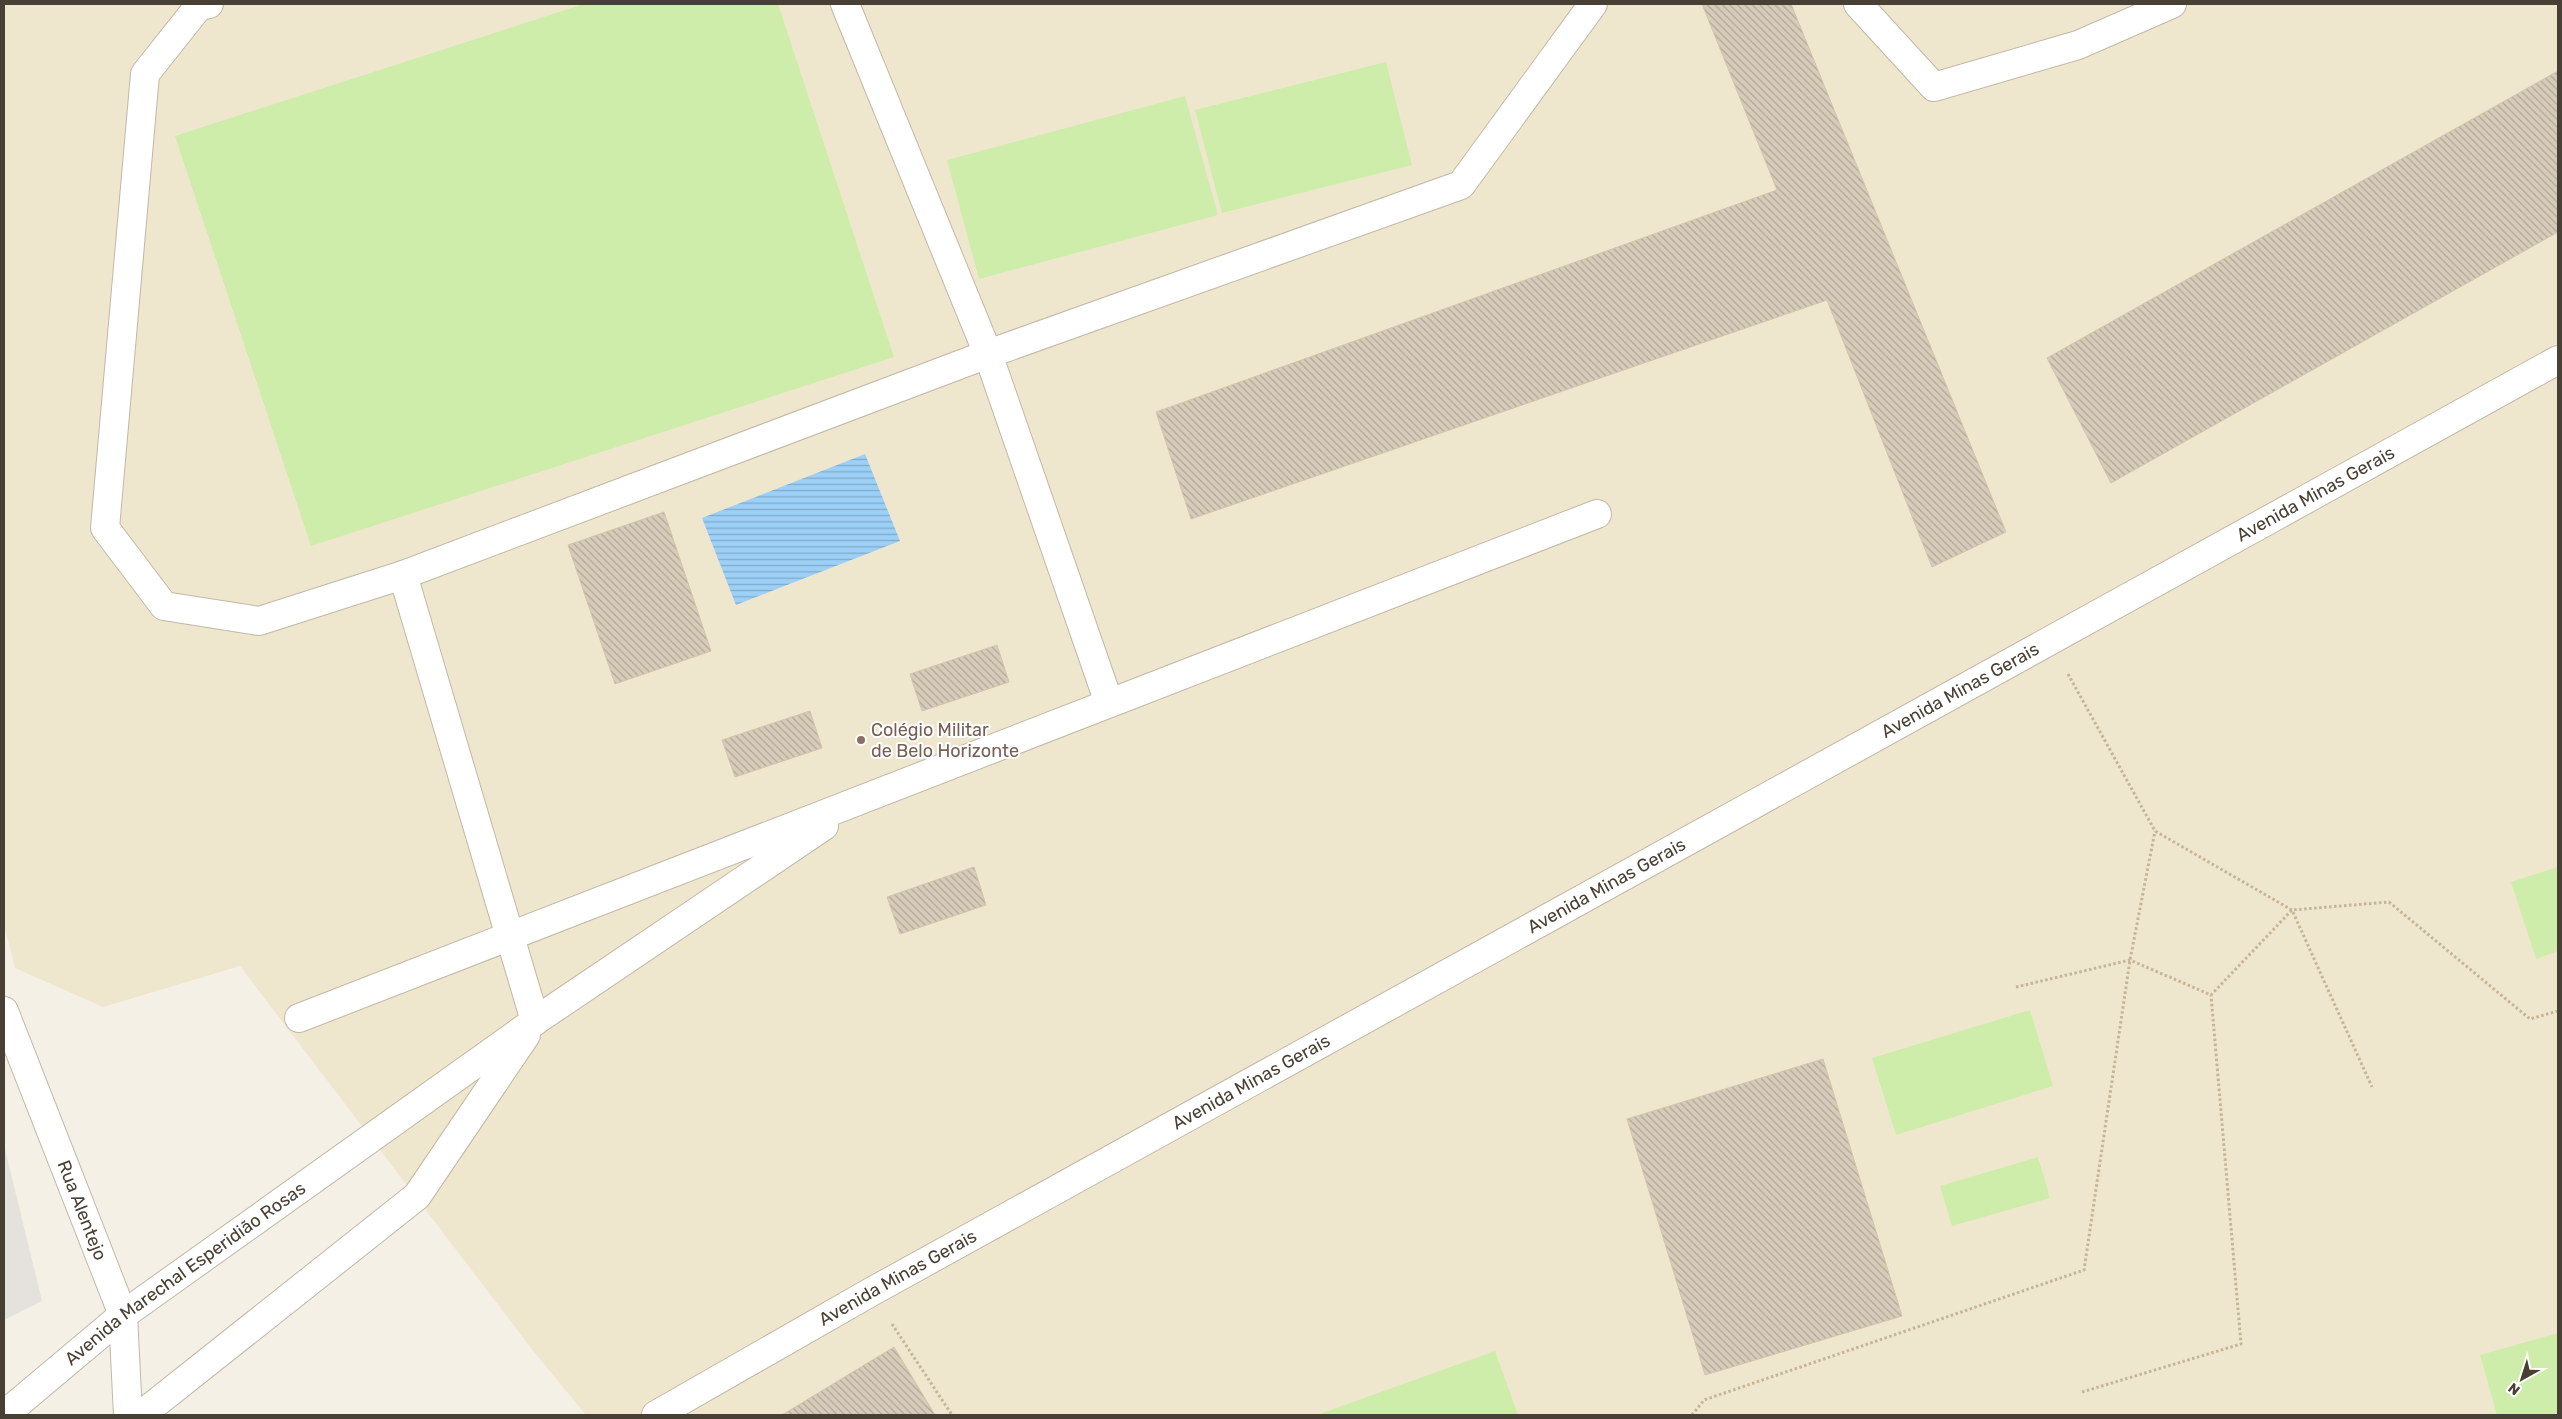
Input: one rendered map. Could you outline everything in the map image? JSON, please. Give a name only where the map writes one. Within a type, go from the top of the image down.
[{"type":"street","points":[[210,4],[199,6],[145,74],[105,528],[164,606],[258,621],[403,575],[988,354],[1461,185],[1593,4]]},
{"type":"street","points":[[844,4],[988,354],[1109,703]]},
{"type":"street","points":[[1858,4],[1934,87],[2078,45],[2172,4]]},
{"type":"street","name":"Avenida Minas Gerais","points":[[656,1415],[872,1292],[2558,360]]},
{"type":"street","points":[[299,1018],[1597,514]]},
{"type":"street","points":[[141,1415],[416,1196],[536,1021],[403,575]]},
{"type":"street","name":"Avenida Marechal Esperidião Rosas","points":[[4,1415],[123,1315],[536,1021],[866,797]]},
{"type":"street","name":"Rua Alentejo","points":[[4,1011],[123,1315],[128,1415]]},
{"type":"path","points":[[2050,641],[2155,832],[2292,910],[2389,902],[2530,1018],[2558,1011]]},
{"type":"path","points":[[1692,1415],[1704,1400],[2084,1270],[2130,960],[2155,832]]},
{"type":"path","points":[[2082,1392],[2241,1344],[2211,995],[2292,910]]},
{"type":"path","points":[[2292,910],[2372,1087]]},
{"type":"path","points":[[2016,988],[2130,960],[2211,995]]},
{"type":"path","points":[[872,1292],[952,1415]]},
{"type":"shaded area","points":[[4,4],[2558,4],[2558,1415],[586,1415],[534,1352],[240,966],[103,1007],[15,968],[4,925]]},
{"type":"shaded area","points":[[4,1145],[42,1301],[4,1320]]},
{"type":"green space","points":[[584,4],[778,4],[894,357],[311,546],[175,136]]},
{"type":"green space","points":[[1386,62],[1412,165],[1222,213],[1195,110]]},
{"type":"green space","points":[[1185,96],[1218,215],[979,279],[947,160]]},
{"type":"green space","points":[[2558,867],[2558,951],[2536,959],[2511,882]]},
{"type":"green space","points":[[2030,1010],[2053,1086],[1896,1135],[1872,1058]]},
{"type":"green space","points":[[2038,1157],[2050,1198],[1952,1226],[1940,1186]]},
{"type":"green space","points":[[2558,1333],[2558,1415],[2497,1415],[2480,1355]]},
{"type":"green space","points":[[1495,1351],[1518,1415],[1317,1415]]},
{"type":"water","points":[[865,454],[900,541],[736,605],[702,518]]},
{"type":"building","points":[[1702,4],[1791,4],[2006,532],[1932,567],[1827,300],[1191,519],[1156,412],[1777,190]]},
{"type":"building","points":[[2558,71],[2558,232],[2111,483],[2047,358]]},
{"type":"building","points":[[664,512],[711,651],[615,684],[568,545]]},
{"type":"building","points":[[997,645],[1009,682],[922,711],[910,674]]},
{"type":"building","points":[[810,711],[822,748],[735,777],[722,740]]},
{"type":"building","points":[[974,867],[986,905],[900,934],[887,897]]},
{"type":"building","points":[[1823,1059],[1902,1316],[1705,1375],[1627,1119]]},
{"type":"building","points":[[894,1347],[935,1415],[782,1415]]},
{"type":"place","name":"Colégio Militar de Belo Horizonte","points":[[861,740]]}]
